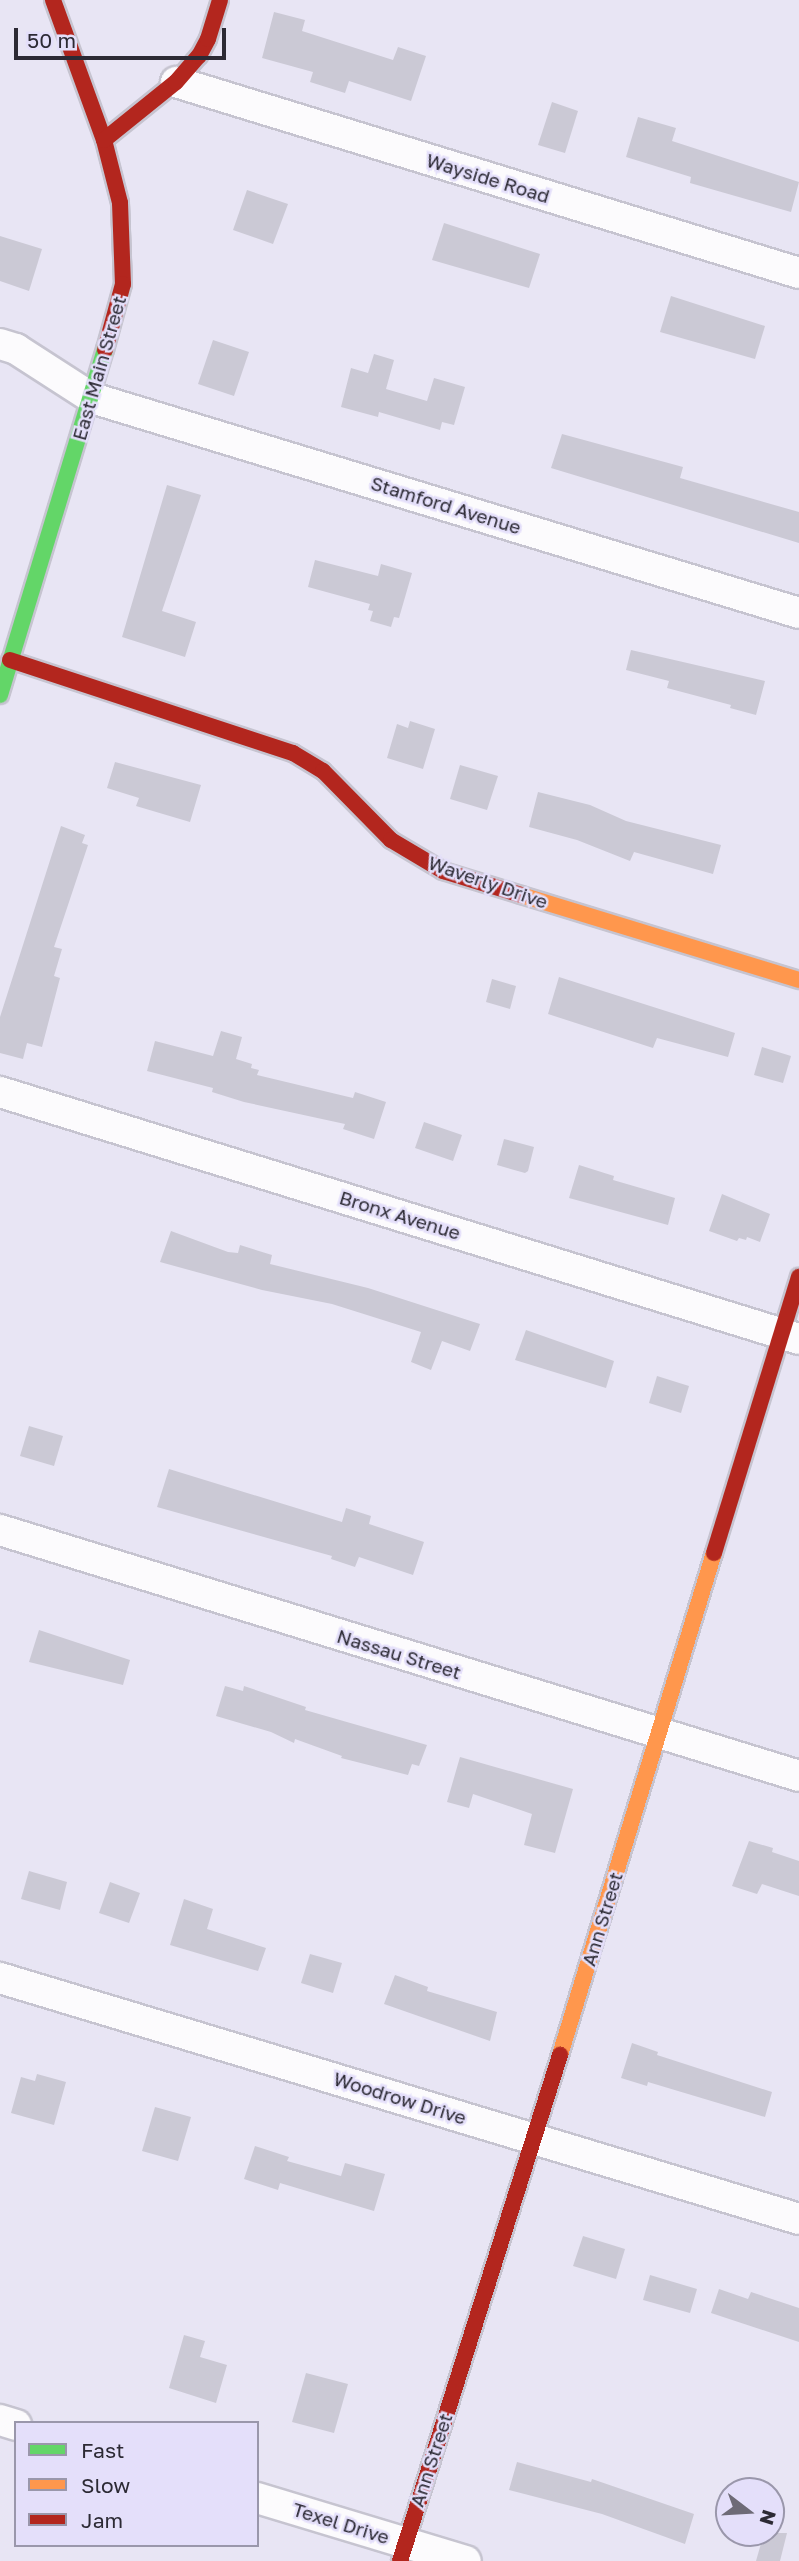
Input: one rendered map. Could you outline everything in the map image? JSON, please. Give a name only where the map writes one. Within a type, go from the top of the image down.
[{"type":"street","name":"East Main Street","points":[[0,695],[118,314],[124,273],[120,203],[104,140],[52,0]]},
{"type":"street","points":[[104,140],[176,82],[199,56],[208,39],[220,0]]},
{"type":"street","name":"Wayside Road","points":[[176,82],[799,273]]},
{"type":"street","name":"Stamford Avenue","points":[[0,344],[16,349],[92,398],[799,613]]},
{"type":"street","name":"Waverly Drive","points":[[10,660],[293,753],[323,771],[391,840],[443,871],[799,980]]},
{"type":"street","name":"Bronx Avenue","points":[[0,1093],[790,1336]]},
{"type":"street","name":"Ann Street","points":[[402,2552],[534,2139],[659,1734],[790,1336],[799,1277]]},
{"type":"street","name":"Nassau Street","points":[[0,1530],[799,1776]]},
{"type":"street","name":"Woodrow Drive","points":[[0,1978],[799,2219]]},
{"type":"street","name":"Texel Drive","points":[[259,2499],[402,2552],[466,2561]]},
{"type":"building","points":[[274,12],[305,20],[302,31],[393,60],[398,47],[426,56],[411,101],[349,81],[345,93],[310,82],[313,72],[262,58]]},
{"type":"building","points":[[552,102],[578,111],[565,153],[538,145]]},
{"type":"building","points":[[638,117],[676,128],[672,141],[799,182],[791,212],[690,183],[691,177],[626,157]]},
{"type":"building","points":[[247,190],[288,204],[273,244],[233,230]]},
{"type":"building","points":[[444,223],[540,254],[529,288],[432,260]]},
{"type":"building","points":[[0,236],[42,249],[29,291],[0,281]]},
{"type":"building","points":[[671,296],[765,326],[755,359],[660,332]]},
{"type":"building","points":[[213,340],[249,352],[234,396],[198,384]]},
{"type":"building","points":[[374,354],[394,360],[386,389],[427,401],[434,378],[465,387],[454,425],[442,422],[440,430],[379,412],[378,417],[341,407],[351,368],[368,373]]},
{"type":"building","points":[[562,434],[683,467],[680,478],[799,512],[799,543],[551,468]]},
{"type":"building","points":[[167,485],[201,495],[162,611],[196,622],[185,657],[122,637]]},
{"type":"building","points":[[315,560],[378,576],[381,564],[412,573],[399,618],[394,617],[391,627],[370,621],[373,611],[368,610],[370,604],[308,587]]},
{"type":"building","points":[[631,650],[765,681],[756,715],[730,708],[731,705],[667,688],[669,681],[626,670]]},
{"type":"building","points":[[410,721],[435,729],[423,769],[387,758],[397,724],[408,728]]},
{"type":"building","points":[[115,762],[201,785],[190,822],[136,806],[139,798],[107,788]]},
{"type":"building","points":[[460,765],[498,776],[487,810],[450,799]]},
{"type":"building","points":[[538,792],[590,805],[626,821],[721,845],[713,874],[634,852],[630,861],[577,840],[529,827]]},
{"type":"building","points":[[61,826],[85,835],[82,843],[88,845],[54,947],[62,949],[54,976],[60,978],[42,1047],[27,1043],[23,1059],[0,1053],[0,1017]]},
{"type":"building","points":[[559,977],[735,1033],[728,1057],[657,1038],[653,1048],[548,1014]]},
{"type":"building","points":[[492,979],[516,986],[510,1009],[486,1002]]},
{"type":"building","points":[[221,1031],[242,1037],[236,1059],[252,1064],[251,1068],[259,1070],[257,1075],[353,1098],[355,1092],[386,1102],[374,1139],[343,1129],[345,1124],[244,1102],[212,1092],[213,1088],[147,1071],[155,1041],[213,1056]]},
{"type":"building","points":[[762,1047],[791,1056],[783,1083],[754,1075]]},
{"type":"building","points":[[424,1122],[462,1135],[453,1161],[415,1148]]},
{"type":"building","points":[[504,1139],[534,1147],[528,1171],[525,1173],[497,1165]]},
{"type":"building","points":[[579,1165],[614,1176],[613,1180],[675,1198],[668,1225],[569,1198]]},
{"type":"building","points":[[722,1194],[770,1214],[760,1242],[747,1237],[746,1240],[739,1238],[737,1241],[709,1231]]},
{"type":"building","points":[[171,1231],[228,1252],[238,1253],[240,1245],[272,1255],[270,1264],[368,1288],[480,1324],[470,1351],[442,1341],[431,1370],[411,1362],[421,1332],[332,1304],[262,1290],[160,1262]]},
{"type":"building","points":[[526,1330],[614,1361],[606,1388],[515,1360]]},
{"type":"building","points":[[657,1376],[689,1386],[681,1413],[649,1403]]},
{"type":"building","points":[[29,1426],[63,1436],[54,1466],[20,1456]]},
{"type":"building","points":[[169,1469],[342,1522],[346,1508],[371,1516],[369,1524],[424,1542],[413,1575],[359,1557],[355,1567],[331,1559],[332,1556],[157,1507]]},
{"type":"building","points":[[39,1630],[130,1660],[123,1685],[29,1662]]},
{"type":"building","points":[[225,1686],[243,1691],[244,1686],[306,1707],[305,1710],[427,1745],[419,1766],[412,1764],[408,1775],[341,1758],[342,1756],[295,1739],[294,1743],[271,1732],[216,1716]]},
{"type":"building","points":[[460,1757],[573,1789],[555,1853],[524,1845],[532,1814],[473,1794],[469,1808],[447,1802]]},
{"type":"building","points":[[749,1841],[773,1848],[772,1852],[799,1861],[799,1896],[762,1884],[757,1894],[732,1886]]},
{"type":"building","points":[[29,1871],[67,1882],[60,1910],[21,1899]]},
{"type":"building","points":[[110,1882],[140,1893],[129,1923],[99,1913]]},
{"type":"building","points":[[184,1899],[213,1909],[207,1929],[266,1948],[258,1971],[170,1945]]},
{"type":"building","points":[[310,1954],[342,1963],[333,1993],[301,1983]]},
{"type":"building","points":[[395,1975],[428,1987],[427,1991],[497,2012],[490,2041],[384,2004]]},
{"type":"building","points":[[632,2043],[658,2052],[657,2055],[772,2092],[765,2117],[648,2082],[647,2086],[621,2078]]},
{"type":"building","points":[[37,2074],[66,2082],[54,2125],[11,2113],[21,2077],[35,2081]]},
{"type":"building","points":[[155,2107],[191,2117],[178,2161],[142,2151]]},
{"type":"building","points":[[255,2146],[289,2157],[287,2161],[341,2176],[345,2163],[385,2174],[374,2211],[280,2183],[278,2190],[244,2179]]},
{"type":"building","points":[[583,2236],[625,2249],[616,2279],[573,2266]]},
{"type":"building","points":[[650,2275],[697,2289],[690,2313],[643,2300]]},
{"type":"building","points":[[719,2289],[748,2299],[751,2292],[799,2308],[799,2342],[711,2313]]},
{"type":"building","points":[[184,2335],[205,2341],[200,2357],[227,2365],[216,2403],[169,2388]]},
{"type":"building","points":[[306,2373],[348,2384],[334,2433],[292,2422]]},
{"type":"building","points":[[517,2462],[591,2482],[592,2479],[694,2514],[685,2544],[602,2514],[509,2490]]},
{"type":"building","points":[[760,2547],[784,2547],[780,2561],[756,2561]]},
{"type":"traffic: fast","points":[[0,695],[105,350]]},
{"type":"traffic: slow","points":[[521,895],[799,980]]},
{"type":"traffic: slow","points":[[560,2055],[714,1553]]},
{"type":"traffic: jam","points":[[53,0],[104,140],[120,203],[123,284],[105,350]]},
{"type":"traffic: jam","points":[[104,140],[176,82],[199,56],[208,39],[220,0]]},
{"type":"traffic: jam","points":[[10,660],[293,753],[323,771],[391,840],[443,871],[521,895]]},
{"type":"traffic: jam","points":[[714,1553],[799,1277]]},
{"type":"traffic: jam","points":[[400,2561],[560,2055]]}]
